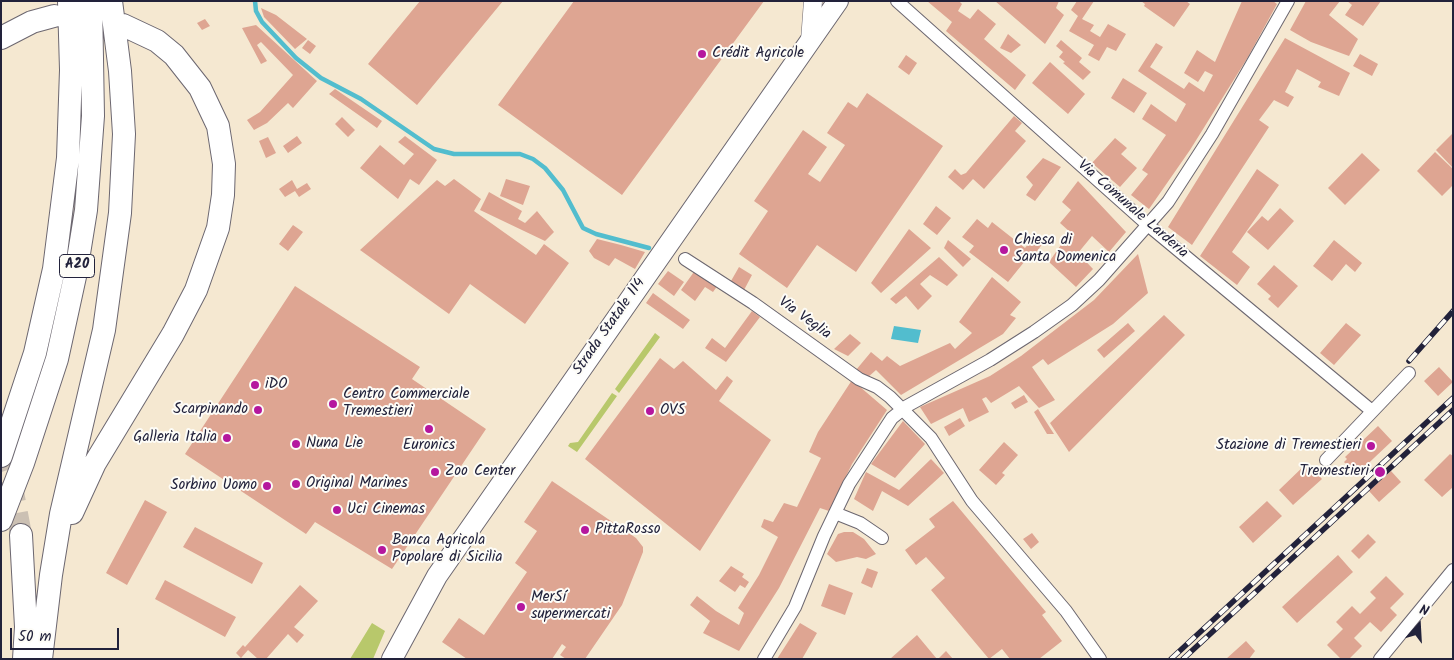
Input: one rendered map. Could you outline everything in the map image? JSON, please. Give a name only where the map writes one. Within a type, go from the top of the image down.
[{"type":"highway","name":"A20","points":[[1,520],[42,408],[57,359],[76,272],[86,210],[93,116],[94,72],[91,1]]},
{"type":"highway","points":[[41,659],[54,556],[66,488],[104,330],[120,213],[124,134],[120,71],[111,1]]},
{"type":"highway","name":"A20","points":[[1,456],[35,353],[54,269],[68,150],[71,70],[61,8]]},
{"type":"highway","points":[[1,38],[61,8]]},
{"type":"highway","points":[[54,556],[80,492],[95,462],[150,374],[188,306],[212,245],[221,211],[224,179],[222,146],[218,126],[200,88],[174,54],[144,33],[123,25]]},
{"type":"highway","points":[[21,536],[26,627],[24,659]]},
{"type":"main road","name":"Strada Statale 114","points":[[392,659],[437,576],[838,1]]},
{"type":"street","points":[[810,41],[813,1]]},
{"type":"street","name":"Via Comunale Larderia","points":[[897,1],[1149,226],[1372,411]]},
{"type":"street","points":[[764,659],[795,607],[835,513],[858,468],[892,418],[902,409],[990,360],[1055,318],[1088,292],[1149,226],[1168,202],[1212,134],[1288,1]]},
{"type":"street","name":"Via Veglia","points":[[685,259],[754,303],[859,379],[877,387],[902,409],[931,438],[972,501],[1066,611],[1100,659]]},
{"type":"street","points":[[1326,460],[1409,373]]},
{"type":"street","points":[[835,513],[860,523],[882,538]]},
{"type":"street","points":[[1380,659],[1453,570]]},
{"type":"green space","points":[[655,333],[660,337],[619,393],[615,389]]},
{"type":"green space","points":[[612,393],[617,396],[577,452],[568,446],[570,443],[578,442]]},
{"type":"green space","points":[[372,623],[385,631],[373,659],[350,659]]},
{"type":"water","points":[[894,326],[921,330],[918,343],[891,339]]},
{"type":"building","points":[[420,1],[503,1],[417,105],[368,64]]},
{"type":"building","points":[[574,1],[764,1],[622,195],[498,105]]},
{"type":"building","points":[[927,1],[959,1],[962,4],[958,11],[970,19],[978,9],[996,24],[984,39],[1026,75],[1015,90],[946,31],[952,22]]},
{"type":"building","points":[[995,1],[1059,1],[1056,8],[1064,15],[1045,44]]},
{"type":"building","points":[[1077,1],[1094,1],[1082,19],[1094,25],[1090,31],[1100,37],[1108,24],[1126,34],[1116,51],[1107,47],[1099,61],[1088,55],[1094,45],[1069,31],[1078,16],[1071,10]]},
{"type":"building","points":[[1141,1],[1186,1],[1190,4],[1174,27],[1144,6],[1145,4]]},
{"type":"building","points":[[1242,1],[1273,1],[1277,4],[1248,57],[1190,150],[1149,209],[1131,195],[1148,174],[1142,170],[1166,135],[1142,119],[1151,104],[1176,122],[1186,104],[1138,71],[1156,43],[1163,47],[1150,67],[1184,89],[1189,82],[1204,92],[1213,75],[1205,71],[1198,82],[1184,73],[1197,50],[1215,62]]},
{"type":"building","points":[[1306,1],[1340,1],[1329,15],[1358,39],[1349,56],[1311,42],[1290,30]]},
{"type":"building","points":[[1347,1],[1381,1],[1363,26],[1345,15],[1352,5]]},
{"type":"building","points":[[261,8],[276,15],[307,39],[295,49],[264,17]]},
{"type":"building","points":[[205,19],[210,26],[202,30],[197,23]]},
{"type":"building","points":[[256,25],[317,81],[293,108],[288,103],[267,123],[254,130],[247,120],[260,112],[293,75],[261,42],[257,45],[267,61],[261,64],[242,28]]},
{"type":"building","points":[[1008,34],[1021,45],[1011,53],[1000,48]]},
{"type":"building","points":[[1285,38],[1350,73],[1339,96],[1318,87],[1321,82],[1297,69],[1285,92],[1294,97],[1288,107],[1274,100],[1259,120],[1269,127],[1192,245],[1168,227]]},
{"type":"building","points":[[308,40],[316,46],[310,54],[302,48]]},
{"type":"building","points":[[1061,40],[1082,58],[1079,62],[1091,72],[1083,80],[1063,63],[1065,62],[1059,57],[1063,52],[1056,46]]},
{"type":"building","points":[[1360,54],[1378,64],[1372,76],[1353,66]]},
{"type":"building","points":[[906,55],[917,63],[909,75],[898,67]]},
{"type":"building","points":[[1050,62],[1085,94],[1068,114],[1032,83]]},
{"type":"building","points":[[1123,78],[1147,93],[1134,113],[1111,98]]},
{"type":"building","points":[[335,89],[382,121],[377,128],[329,94]]},
{"type":"building","points":[[867,93],[943,146],[856,272],[817,245],[787,288],[739,254],[768,211],[754,201],[803,130],[827,147],[808,174],[820,182],[845,145],[827,133],[848,102],[857,108]]},
{"type":"building","points":[[1014,116],[1022,123],[1015,131],[1026,141],[984,189],[973,179],[963,190],[948,177],[955,169],[961,175],[966,173]]},
{"type":"building","points":[[342,117],[355,130],[348,137],[335,124]]},
{"type":"building","points":[[1453,133],[1453,168],[1436,150]]},
{"type":"building","points":[[297,136],[302,143],[288,153],[283,146]]},
{"type":"building","points":[[405,136],[437,160],[419,185],[410,179],[398,199],[360,168],[380,145],[404,165],[414,154],[398,142]]},
{"type":"building","points":[[268,137],[276,153],[266,158],[259,141]]},
{"type":"building","points":[[1115,138],[1127,148],[1121,154],[1137,168],[1120,187],[1092,163]]},
{"type":"building","points":[[1435,152],[1453,169],[1453,185],[1442,196],[1417,171]]},
{"type":"building","points":[[1362,153],[1380,170],[1345,205],[1328,188]]},
{"type":"building","points":[[1043,158],[1061,167],[1035,201],[1026,195],[1033,185],[1026,177]]},
{"type":"building","points":[[1257,169],[1279,185],[1232,252],[1250,267],[1237,285],[1200,256]]},
{"type":"building","points":[[454,179],[481,199],[474,211],[536,255],[544,244],[569,263],[525,324],[470,284],[449,314],[360,250],[437,180],[445,186]]},
{"type":"building","points":[[506,179],[530,186],[523,205],[500,196]]},
{"type":"building","points":[[292,180],[297,189],[307,183],[311,189],[299,197],[295,191],[285,197],[279,189]]},
{"type":"building","points":[[1078,181],[1126,232],[1109,252],[1092,236],[1078,253],[1093,269],[1076,287],[1049,262],[1070,232],[1060,223],[1071,210],[1062,202]]},
{"type":"building","points":[[489,192],[522,211],[518,219],[525,223],[537,211],[554,232],[545,241],[480,210]]},
{"type":"building","points":[[936,206],[951,218],[937,235],[923,224]]},
{"type":"building","points":[[1280,208],[1294,221],[1268,250],[1247,232],[1262,216],[1268,221]]},
{"type":"building","name":"Chiesa di Santa Domenica","points":[[977,219],[988,228],[992,222],[1025,248],[1034,237],[1043,243],[1035,254],[1033,251],[1008,282],[969,252],[974,246],[962,237]]},
{"type":"building","points":[[293,225],[303,232],[288,251],[279,244]]},
{"type":"building","points":[[909,229],[931,248],[881,293],[871,283]]},
{"type":"building","points":[[597,239],[645,252],[635,269],[615,258],[609,266],[594,258],[589,251]]},
{"type":"building","points":[[948,240],[971,259],[963,267],[944,248]]},
{"type":"building","points":[[1334,240],[1362,263],[1355,272],[1346,264],[1332,281],[1313,266]]},
{"type":"building","points":[[1138,254],[1148,293],[1113,324],[1048,365],[1043,359],[1032,367],[1055,400],[1039,408],[1019,386],[991,403],[986,397],[982,399],[989,412],[969,422],[963,408],[931,424],[920,407],[990,376],[1021,356],[1094,300]]},
{"type":"building","points":[[939,257],[958,275],[947,286],[930,275],[920,284],[932,296],[918,310],[906,296],[896,304],[890,299]]},
{"type":"building","points":[[1274,265],[1298,286],[1278,308],[1268,299],[1271,296],[1257,284]]},
{"type":"building","points":[[739,267],[752,275],[744,290],[731,281]]},
{"type":"building","points":[[696,269],[718,285],[713,292],[705,287],[695,301],[681,290]]},
{"type":"building","points":[[668,271],[684,282],[674,296],[658,284]]},
{"type":"building","points":[[992,277],[1021,302],[1010,315],[1016,318],[1003,334],[901,395],[876,370],[867,378],[856,370],[871,352],[882,361],[887,356],[900,366],[950,343],[955,349],[972,333],[959,322]]},
{"type":"building","name":"Centro Commerciale Tremestieri","points":[[295,286],[420,367],[412,379],[486,429],[392,569],[315,522],[306,534],[185,454]]},
{"type":"building","points":[[653,293],[690,320],[683,329],[646,303]]},
{"type":"building","points":[[752,311],[760,317],[726,362],[705,348],[712,338],[725,348]]},
{"type":"building","points":[[1164,315],[1185,335],[1069,452],[1050,423]]},
{"type":"building","points":[[1128,323],[1135,331],[1104,358],[1097,350]]},
{"type":"building","points":[[1346,323],[1361,335],[1334,365],[1320,353]]},
{"type":"building","points":[[850,334],[861,343],[848,356],[834,349]]},
{"type":"building","points":[[660,358],[674,369],[683,361],[716,390],[727,376],[733,381],[719,401],[771,440],[700,551],[585,459]]},
{"type":"building","points":[[1439,367],[1453,382],[1438,396],[1424,381]]},
{"type":"building","points":[[852,380],[887,410],[852,464],[829,511],[820,508],[779,588],[739,651],[703,633],[710,621],[690,605],[697,596],[716,611],[739,625],[744,613],[738,608],[759,575],[778,537],[761,527],[764,519],[773,522],[784,503],[797,507],[821,458],[809,452],[818,432]]},
{"type":"building","points":[[1024,395],[1028,402],[1015,409],[1011,403]]},
{"type":"building","points":[[1038,409],[1054,434],[1047,434],[1034,412]]},
{"type":"building","points":[[960,418],[965,426],[949,436],[944,427]]},
{"type":"building","points":[[903,421],[925,444],[895,478],[871,464]]},
{"type":"building","name":"Stazione di Tremestieri","points":[[1378,426],[1392,441],[1356,475],[1344,462],[1347,459],[1345,457]]},
{"type":"building","points":[[1004,442],[1018,455],[1002,473],[1005,475],[996,485],[979,470]]},
{"type":"building","points":[[1450,454],[1453,456],[1453,487],[1442,497],[1424,480]]},
{"type":"building","points":[[931,459],[944,473],[908,506],[882,491],[873,511],[854,499],[866,472],[899,490]]},
{"type":"building","points":[[1307,463],[1322,479],[1293,505],[1279,490]]},
{"type":"building","points":[[1391,471],[1401,482],[1379,502],[1369,491]]},
{"type":"building","points":[[552,481],[636,538],[643,547],[643,552],[622,605],[585,659],[566,659],[560,655],[566,647],[562,644],[552,659],[467,659],[442,642],[459,618],[484,635],[527,572],[515,563],[537,531],[524,522]]},
{"type":"building","points":[[145,500],[167,512],[127,585],[106,573]]},
{"type":"building","points":[[953,501],[1046,612],[1042,615],[1062,641],[1039,659],[1010,659],[1002,649],[989,659],[931,590],[945,578],[926,557],[916,565],[905,550],[935,527],[929,519]]},
{"type":"building","points":[[1267,501],[1282,516],[1253,543],[1239,527]]},
{"type":"building","points":[[195,527],[263,563],[252,584],[183,547]]},
{"type":"building","points":[[853,532],[864,539],[876,554],[866,559],[857,557],[836,562],[827,554],[838,534]]},
{"type":"building","points":[[1032,533],[1039,542],[1031,549],[1023,539]]},
{"type":"building","points":[[1368,534],[1376,542],[1359,559],[1351,551]]},
{"type":"building","points":[[1338,555],[1353,572],[1297,623],[1282,607]]},
{"type":"building","points":[[731,566],[744,574],[742,577],[749,582],[745,588],[740,585],[735,592],[719,581]]},
{"type":"building","points":[[867,568],[878,572],[872,588],[861,583]]},
{"type":"building","points":[[1386,576],[1404,594],[1390,608],[1397,615],[1381,632],[1370,622],[1354,638],[1362,646],[1349,659],[1341,659],[1327,645],[1343,629],[1336,622],[1352,606],[1360,614],[1376,598],[1370,592]]},
{"type":"building","points":[[165,580],[236,617],[225,637],[155,599]]},
{"type":"building","points":[[829,584],[853,593],[845,615],[821,606]]},
{"type":"building","points":[[300,585],[318,601],[294,627],[304,635],[297,643],[288,634],[266,659],[258,659],[248,650],[241,658],[236,653],[243,645],[245,647]]},
{"type":"building","points":[[800,623],[817,633],[802,659],[777,659]]},
{"type":"building","points":[[917,635],[937,659],[890,659]]},
{"type":"building","points":[[1246,641],[1255,651],[1249,659],[1226,659]]},
{"type":"building","points":[[946,651],[953,659],[938,659]]},
{"type":"waterway","points":[[255,1],[256,11],[262,22],[296,58],[321,78],[361,99],[434,149],[454,154],[520,154],[533,159],[545,168],[563,190],[583,228],[596,234],[649,248]]},
{"type":"tunnel","points":[[1,449],[10,476],[21,535]]},
{"type":"railway","points":[[1409,361],[1453,311]]},
{"type":"railway","points":[[1171,659],[1453,398]]},
{"type":"railway","points":[[1183,659],[1453,410]]},
{"type":"place","name":"Crédit Agricole","points":[[702,54]]},
{"type":"place","name":"Chiesa di Santa Domenica","points":[[1004,250]]},
{"type":"place","name":"iDO","points":[[255,385]]},
{"type":"place","name":"Centro Commerciale Tremestieri","points":[[333,404]]},
{"type":"place","name":"Scarpinando","points":[[258,410]]},
{"type":"place","name":"OVS","points":[[650,411]]},
{"type":"place","name":"Euronics","points":[[429,429]]},
{"type":"place","name":"Galleria Italia","points":[[227,438]]},
{"type":"place","name":"Nuna Lie","points":[[296,444]]},
{"type":"place","name":"Stazione di Tremestieri","points":[[1371,446]]},
{"type":"place","name":"Zoo Center","points":[[435,472]]},
{"type":"place","name":"Tremestieri","points":[[1380,472]]},
{"type":"place","name":"Original Marines","points":[[296,484]]},
{"type":"place","name":"Sorbino Uomo","points":[[267,486]]},
{"type":"place","name":"Uci Cinemas","points":[[337,510]]},
{"type":"place","name":"PittaRosso","points":[[585,530]]},
{"type":"place","name":"Banca Agricola Popolare di Sicilia","points":[[382,550]]},
{"type":"place","name":"MerSí supermercati","points":[[521,607]]}]
